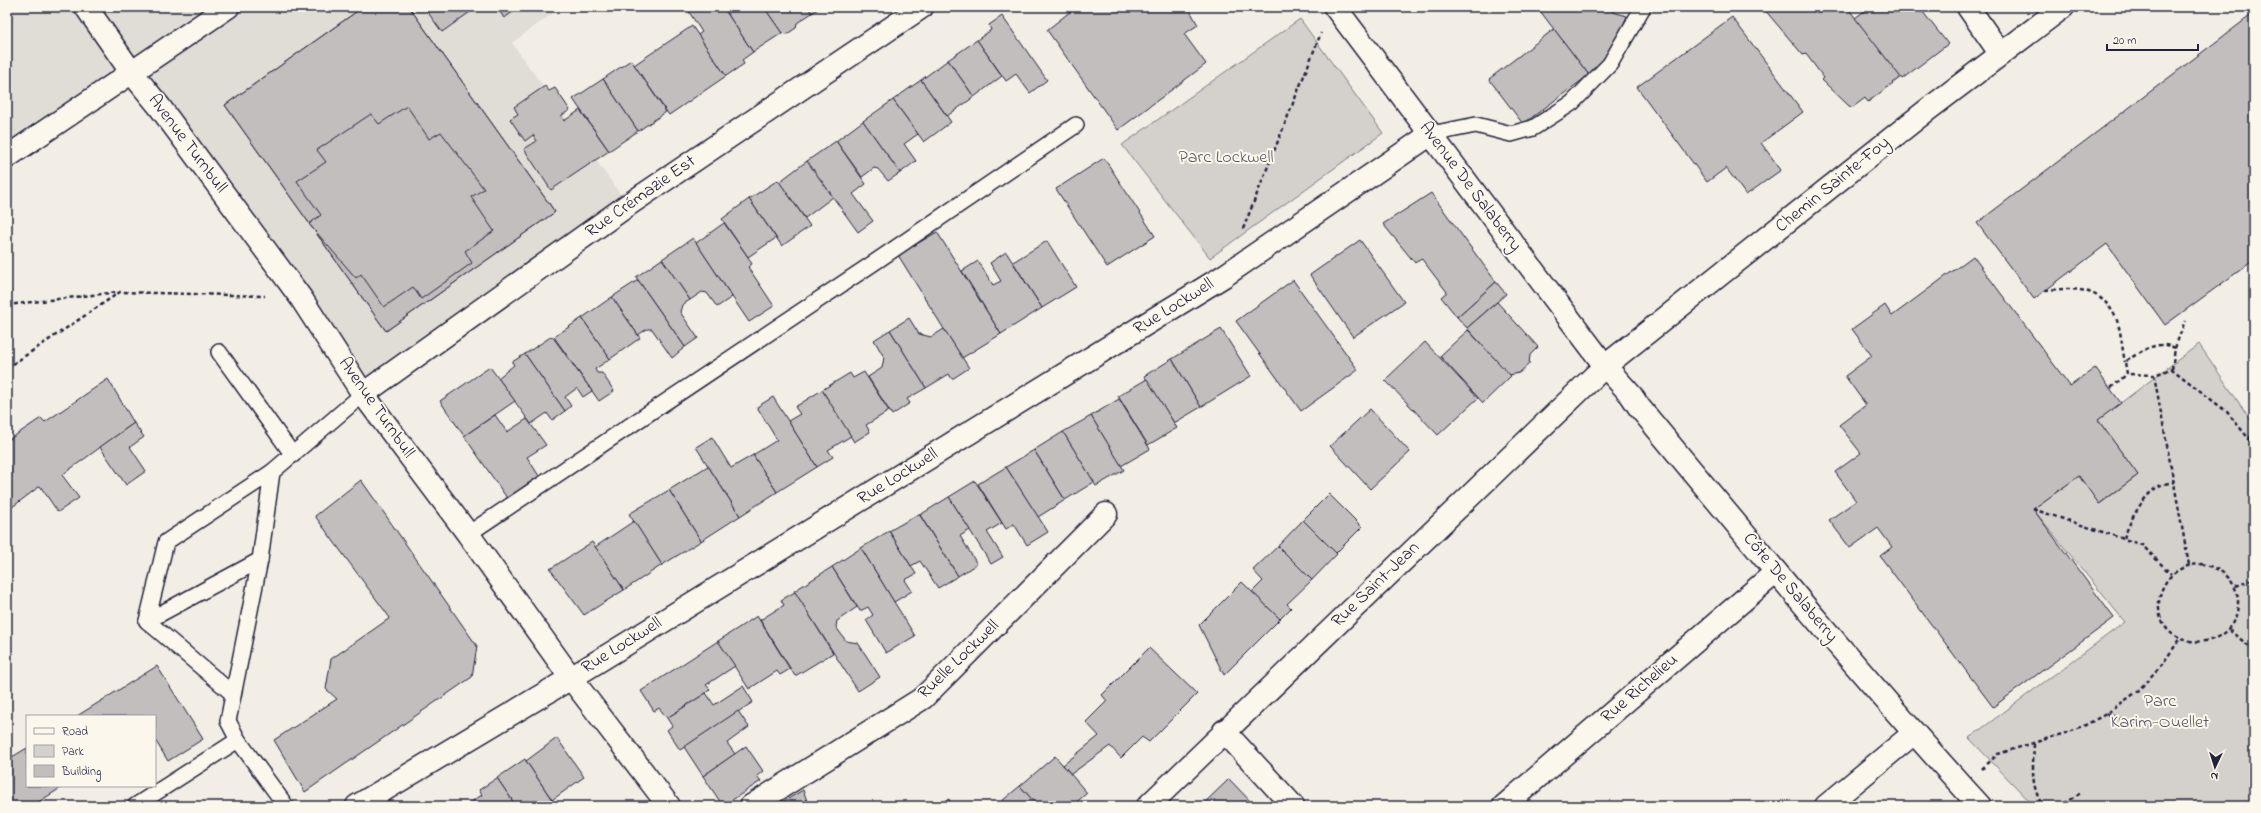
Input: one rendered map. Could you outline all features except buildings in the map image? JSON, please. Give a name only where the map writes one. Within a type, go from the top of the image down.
[{"type":"street","name":"Avenue Turnbull","points":[[86,7],[132,73],[159,106],[301,298],[363,394],[468,534],[571,678],[669,806]]},
{"type":"street","points":[[7,157],[228,7]]},
{"type":"street","name":"Rue Crémazie Est","points":[[363,394],[628,205],[922,7]]},
{"type":"street","name":"Avenue De Salaberry","points":[[1335,7],[1605,366]]},
{"type":"street","points":[[1968,7],[2000,53]]},
{"type":"street","name":"Chemin Sainte-Foy","points":[[1605,366],[2000,53],[2063,7]]},
{"type":"street","name":"Rue Lockwell","points":[[357,806],[571,678],[1224,276],[1431,134]]},
{"type":"street","name":"Côte De Salaberry","points":[[1605,366],[1631,395],[1639,407],[1776,572],[1914,733],[1980,806]]},
{"type":"street","name":"Rue Saint-Jean","points":[[1148,806],[1224,731],[1605,366]]},
{"type":"street","name":"Ruelle Lockwell","points":[[751,806],[923,698],[1106,514]]},
{"type":"street","name":"Rue Richelieu","points":[[1504,806],[1776,572]]},
{"type":"street","points":[[1224,731],[1293,806]]},
{"type":"street","points":[[1826,806],[1914,733]]},
{"type":"lane","points":[[1431,134],[1476,124],[1511,134],[1533,128],[1572,103],[1610,64],[1643,7]]},
{"type":"lane","points":[[468,534],[878,260],[1076,125]]},
{"type":"lane","points":[[219,352],[293,455]]},
{"type":"lane","points":[[147,621],[166,542],[272,472],[363,394]]},
{"type":"lane","points":[[272,472],[260,560],[228,721],[238,740],[286,806]]},
{"type":"lane","points":[[147,621],[260,560]]},
{"type":"lane","points":[[147,621],[233,694]]},
{"type":"lane","points":[[135,806],[238,740]]},
{"type":"path","points":[[1241,232],[1323,29]]},
{"type":"path","points":[[2045,290],[2080,289],[2098,295],[2115,316],[2127,374]]},
{"type":"path","points":[[7,368],[120,292]]},
{"type":"path","points":[[7,305],[120,292],[301,298]]},
{"type":"path","points":[[2172,368],[2175,348],[2185,321]]},
{"type":"path","points":[[2125,362],[2148,347],[2166,343],[2175,348]]},
{"type":"path","points":[[2111,388],[2127,374],[2154,375],[2172,368]]},
{"type":"path","points":[[2172,368],[2227,412],[2254,445]]},
{"type":"path","points":[[2154,375],[2189,565]]},
{"type":"path","points":[[2249,438],[2254,434]]},
{"type":"path","points":[[2124,538],[2134,516],[2150,493],[2160,485],[2174,482]]},
{"type":"path","points":[[2033,509],[2142,545],[2171,574]]},
{"type":"path","points":[[2189,565],[2212,566],[2225,573],[2236,586],[2238,602],[2234,621],[2229,630],[2207,642],[2180,639],[2171,633],[2163,622],[2160,612],[2159,597],[2171,574],[2189,565]]},
{"type":"path","points":[[2236,586],[2254,579]]},
{"type":"path","points":[[2229,630],[2254,650]]},
{"type":"path","points":[[1962,786],[1998,754],[2034,744],[2078,728],[2106,714],[2138,691],[2163,663],[2180,639]]},
{"type":"path","points":[[2106,714],[2152,728]]},
{"type":"path","points":[[2034,744],[2032,776],[2037,796],[2043,806]]},
{"type":"path","points":[[2058,806],[2081,793]]},
{"type":"shaded area","points":[[7,7],[561,7],[512,43],[628,205],[363,394],[133,74],[7,162]]},
{"type":"green space","name":"Parc Lockwell","points":[[1300,19],[1383,133],[1210,258],[1122,145]]},
{"type":"green space","name":"Parc Karim-Ouellet","points":[[2199,344],[2254,425],[2254,806],[2034,806],[1969,738],[2125,622],[2033,509],[2079,476],[2100,504],[2138,475],[2098,420]]}]
